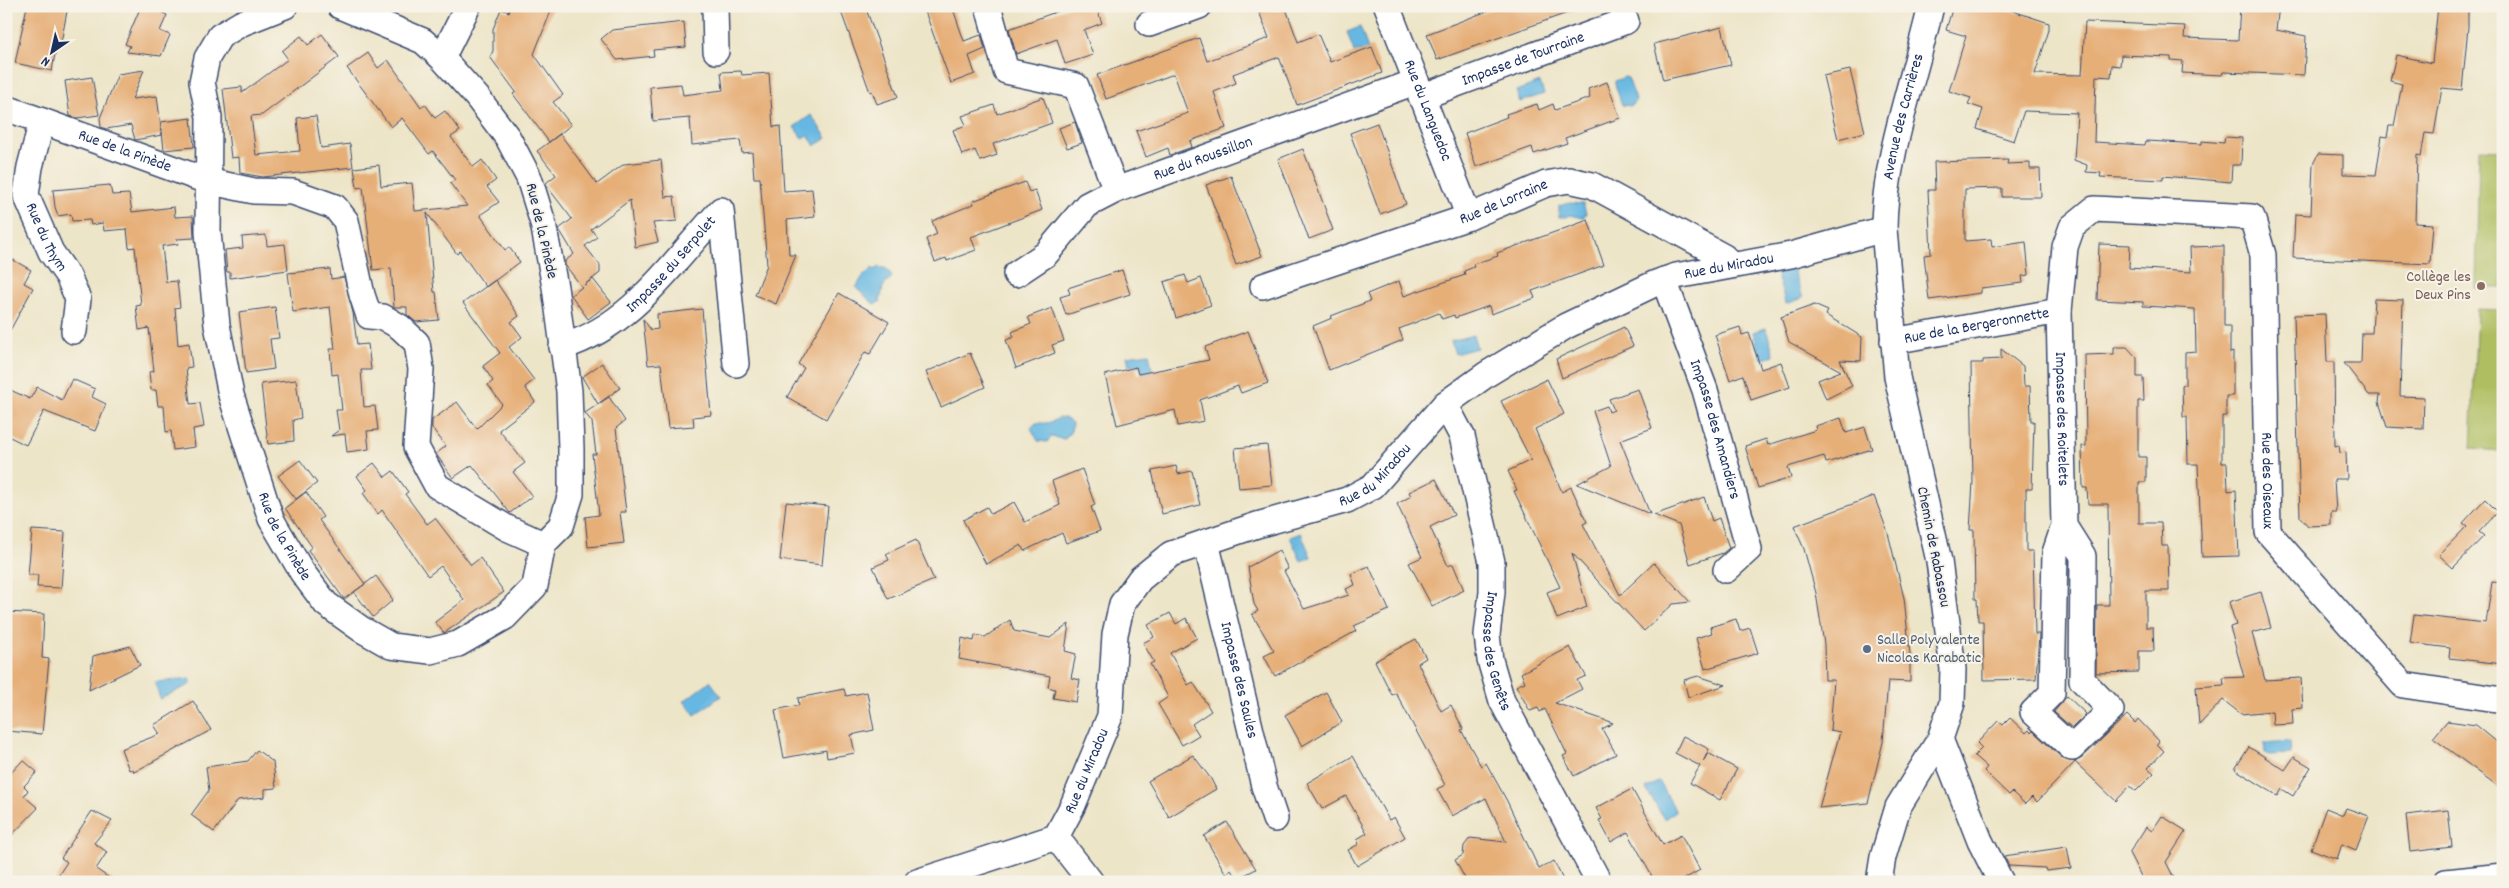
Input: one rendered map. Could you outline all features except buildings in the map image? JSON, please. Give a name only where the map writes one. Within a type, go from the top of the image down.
[{"type":"street","name":"Rue de la Pinède","points":[[285,6],[242,23],[220,36],[207,58],[202,82],[208,116],[208,232],[218,325],[231,395],[271,520],[302,572],[326,604],[361,629],[390,646],[430,651],[458,644],[505,617],[535,586],[543,544],[560,526],[571,494],[569,391],[555,287],[543,223],[529,178],[508,138],[477,97],[442,58],[423,41],[340,6]]},
{"type":"street","points":[[442,58],[468,6]]},
{"type":"street","points":[[715,6],[716,52]]},
{"type":"street","points":[[988,6],[1006,72],[1076,86],[1116,190]]},
{"type":"street","points":[[1149,24],[1199,6]]},
{"type":"street","name":"Rue du Languedoc","points":[[1387,6],[1469,217]]},
{"type":"street","name":"Avenue des Carrières","points":[[1884,229],[1884,204],[1890,171],[1931,6]]},
{"type":"street","name":"Impasse de Tourraine","points":[[1418,89],[1626,20]]},
{"type":"street","name":"Rue du Roussillon","points":[[1016,274],[1046,254],[1087,205],[1116,190],[1418,89]]},
{"type":"street","points":[[6,108],[42,121]]},
{"type":"street","name":"Rue de la Pinède","points":[[42,121],[207,181],[254,191],[293,192],[335,207],[346,221],[362,295],[369,316],[383,317],[400,327],[417,342],[420,369],[416,447],[437,486],[507,528],[543,544]]},
{"type":"street","name":"Rue du Thym","points":[[42,121],[30,167],[26,195],[51,252],[68,276],[78,299],[74,331]]},
{"type":"street","name":"Rue de Lorraine","points":[[1263,286],[1469,217],[1546,184],[1569,180],[1592,185],[1724,257],[1732,265]]},
{"type":"street","name":"Impasse du Serpolet","points":[[562,346],[583,340],[630,310],[721,210],[736,364]]},
{"type":"street","name":"Rue de la Bergeronnette","points":[[1893,341],[2058,311],[2065,247],[2072,227],[2094,210],[2252,217]]},
{"type":"street","name":"Rue des Oiseaux","points":[[2252,217],[2262,255],[2268,532],[2403,685],[2503,700]]},
{"type":"street","name":"Rue du Miradou","points":[[1056,838],[1073,805],[1110,716],[1115,634],[1122,604],[1140,579],[1171,554],[1257,525],[1347,500],[1373,486],[1445,404],[1487,374],[1566,326],[1664,280],[1732,265],[1791,255],[1884,229]]},
{"type":"street","name":"Chemin de Rabassou","points":[[1879,882],[1883,857],[1898,807],[1940,738],[1952,703],[1953,669],[1939,561],[1898,377],[1893,341],[1884,229]]},
{"type":"street","name":"Impasse des Amandiers","points":[[1664,280],[1705,390],[1749,549],[1726,570]]},
{"type":"street","name":"Impasse des Roitelets","points":[[2058,311],[2064,526],[2055,553],[2052,693],[2033,712],[2072,748],[2110,710],[2082,680],[2083,556],[2064,526]]},
{"type":"street","name":"Impasse des Genêts","points":[[1445,404],[1462,436],[1492,562],[1492,592],[1487,635],[1490,660],[1502,701],[1599,882]]},
{"type":"street","name":"Impasse des Saules","points":[[1206,542],[1264,786],[1275,819]]},
{"type":"street","points":[[1940,738],[1980,841],[2001,882]]},
{"type":"street","points":[[917,882],[984,871],[1016,852],[1056,838],[1091,882]]},
{"type":"street","points":[[2446,882],[2503,876]]},
{"type":"green space","points":[[2479,149],[2503,150],[2503,288],[2476,288]]},
{"type":"green space","points":[[2477,309],[2503,310],[2503,451],[2471,449]]},
{"type":"water","points":[[1360,27],[1370,54],[1363,57],[1360,50],[1354,52],[1347,32]]},
{"type":"water","points":[[1625,77],[1628,78],[1636,100],[1631,106],[1622,105],[1615,84],[1615,81]]},
{"type":"water","points":[[1540,82],[1544,94],[1520,102],[1516,91]]},
{"type":"water","points":[[811,115],[827,138],[815,146],[808,135],[802,138],[794,127]]},
{"type":"water","points":[[1570,203],[1583,204],[1586,213],[1583,218],[1569,215],[1559,217],[1559,206]]},
{"type":"water","points":[[879,267],[887,269],[892,277],[883,287],[880,302],[874,304],[856,288],[863,276],[873,268],[875,270]]},
{"type":"water","points":[[1792,267],[1803,298],[1786,304],[1776,273]]},
{"type":"water","points":[[1766,328],[1774,355],[1762,359],[1753,332]]},
{"type":"water","points":[[1473,335],[1477,348],[1455,354],[1451,341]]},
{"type":"water","points":[[1149,353],[1153,375],[1143,376],[1141,365],[1129,366],[1127,356]]},
{"type":"water","points":[[1065,418],[1072,423],[1071,431],[1065,439],[1051,437],[1047,442],[1038,441],[1031,428],[1036,423],[1049,422]]},
{"type":"water","points":[[1301,533],[1311,557],[1301,561],[1290,537]]},
{"type":"water","points":[[190,679],[191,684],[160,699],[155,682]]},
{"type":"water","points":[[710,681],[721,696],[695,715],[684,701]]},
{"type":"water","points":[[2290,741],[2291,754],[2270,755],[2265,753],[2264,743]]},
{"type":"water","points":[[1659,781],[1676,811],[1664,819],[1646,789]]},
{"type":"place","name":"Collège les Deux Pins","points":[[2481,286]]},
{"type":"place","name":"Salle Polyvalente Nicolas Karabatic","points":[[1867,649]]}]
